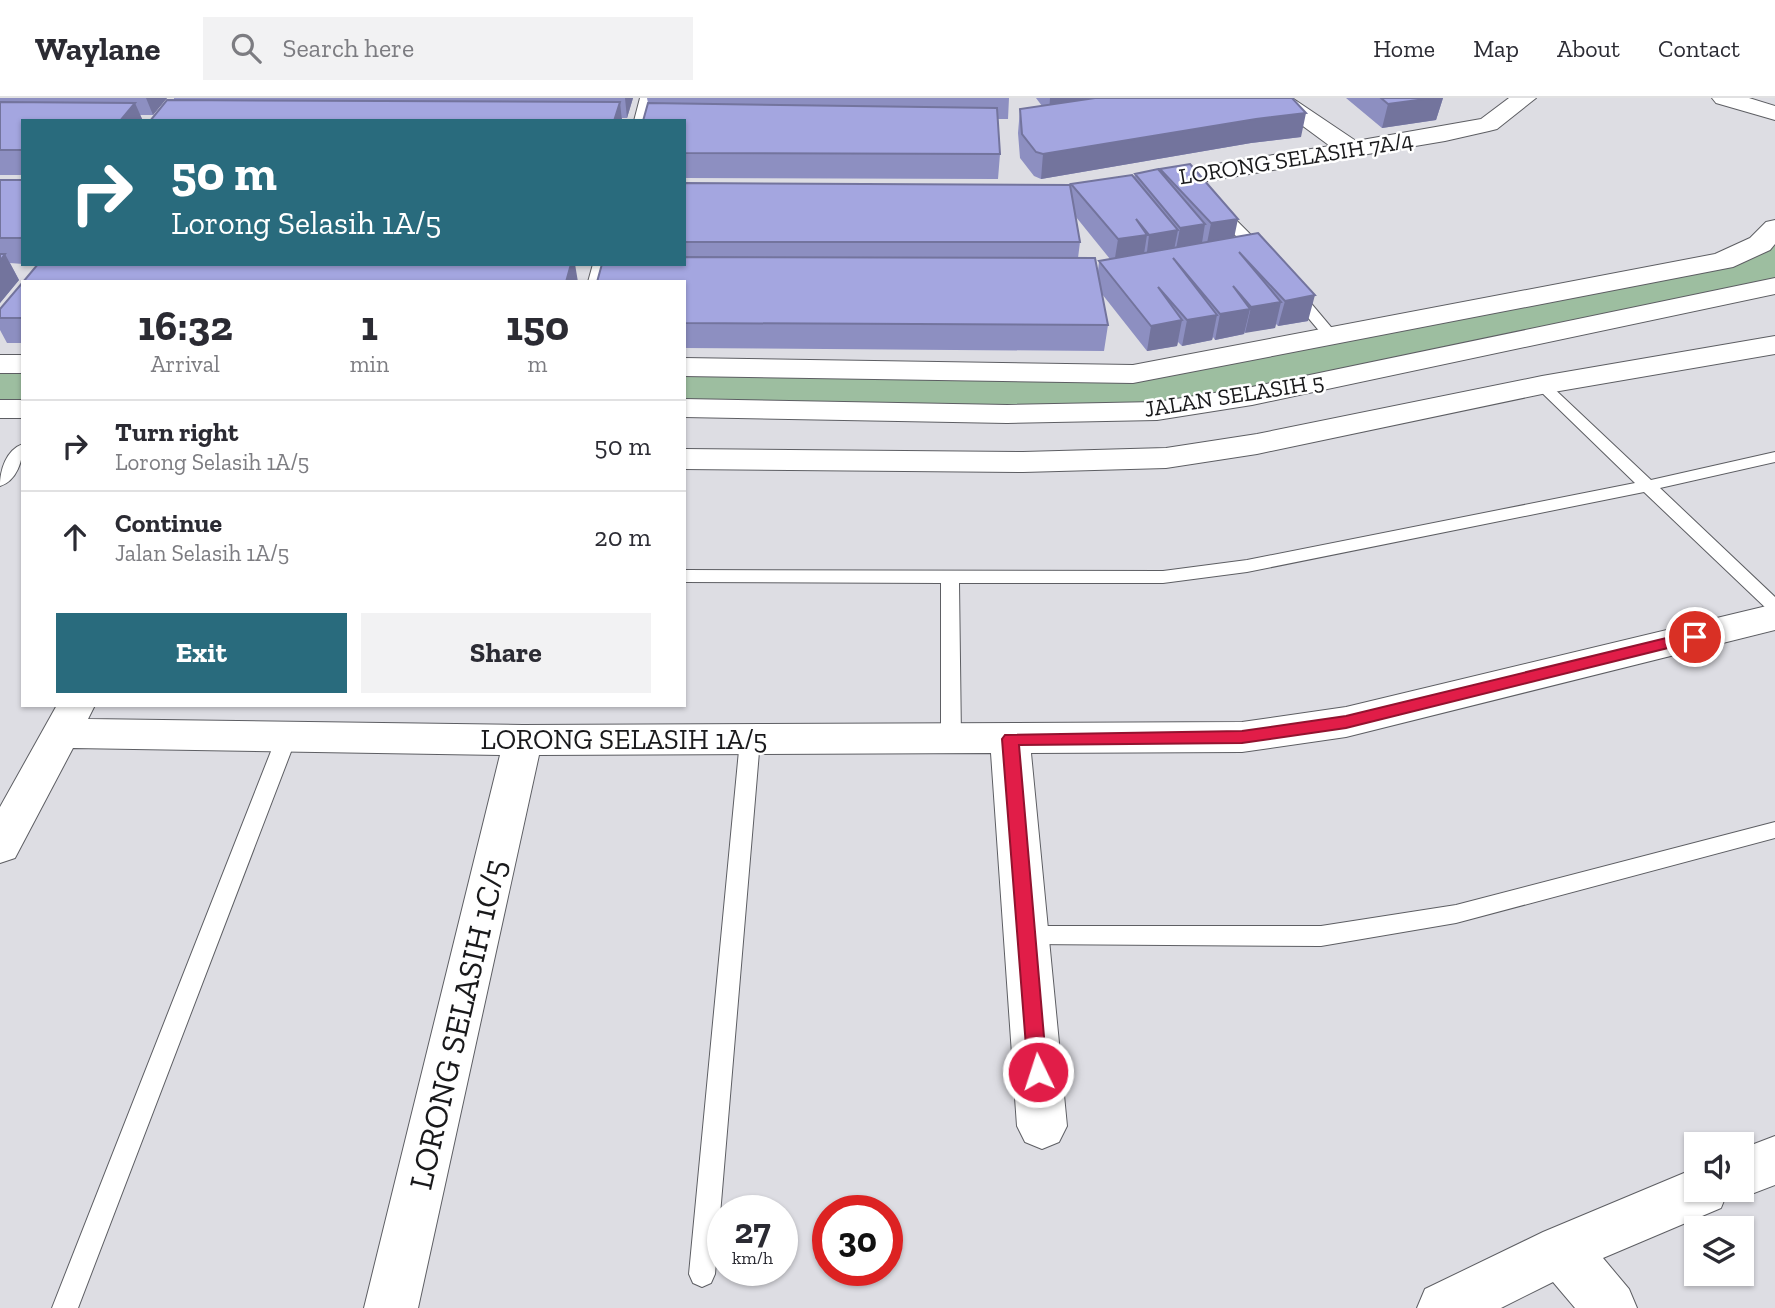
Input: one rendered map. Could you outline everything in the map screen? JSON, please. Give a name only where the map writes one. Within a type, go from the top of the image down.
[{"type":"street","points":[[1277,98],[1349,148]]},
{"type":"street","name":"LORONG SELASIH 7A/4","points":[[1127,187],[1445,134],[1489,124],[1524,98]]},
{"type":"street","points":[[1724,98],[1775,113]]},
{"type":"street","points":[[686,366],[1133,374],[1723,261],[1760,244],[1775,228]]},
{"type":"street","name":"JALAN SELASIH 5","points":[[686,408],[1007,414],[1157,411],[1265,393],[1775,286]]},
{"type":"street","name":"JALAN SELASIH 5","points":[[686,459],[1023,462],[1166,458],[1257,444],[1542,385],[1775,345]]},
{"type":"street","points":[[0,363],[21,363]]},
{"type":"street","points":[[0,409],[21,409]]},
{"type":"street","name":"LORONG SELASIH 1A/5","points":[[68,719],[287,736],[523,740],[1242,737],[1346,722],[1775,617]]},
{"type":"street","points":[[0,846],[68,719]]},
{"type":"street","points":[[1010,739],[1042,1126]]},
{"type":"street","name":"LORONG SELASIH 1C/5","points":[[391,1308],[523,740]]},
{"type":"street","points":[[1754,1169],[1775,1160]]},
{"type":"street","points":[[1444,1308],[1561,1250],[1684,1198]]},
{"type":"street","points":[[1561,1250],[1609,1308]]},
{"type":"lane","points":[[641,119],[646,98]]},
{"type":"lane","points":[[1182,176],[1269,263]]},
{"type":"lane","points":[[1286,284],[1331,337]]},
{"type":"lane","points":[[1542,385],[1775,607]]},
{"type":"lane","points":[[0,481],[21,452]]},
{"type":"lane","points":[[686,576],[1163,577],[1235,568],[1647,486],[1775,457]]},
{"type":"lane","points":[[950,576],[951,739]]},
{"type":"lane","points":[[65,1308],[287,736]]},
{"type":"lane","points":[[702,1274],[750,740]]},
{"type":"lane","points":[[1027,935],[1321,936],[1456,914],[1775,830]]},
{"type":"green space","points":[[1775,228],[1775,286],[1157,411],[686,408],[686,367],[1133,374],[1723,261]]},
{"type":"green space","points":[[0,364],[21,364],[21,409],[0,409]]},
{"type":"building","points":[[1095,98],[1292,98],[1306,113],[1043,154],[1036,152],[1022,134],[1020,109]]},
{"type":"building","points":[[1381,98],[1433,98],[1388,104]]},
{"type":"building","points":[[167,100],[620,102],[615,119],[152,119]]},
{"type":"building","points":[[0,102],[135,103],[122,119],[21,119],[21,150],[0,150]]},
{"type":"building","points":[[648,103],[997,108],[1000,154],[686,153],[686,119],[644,119]]},
{"type":"building","points":[[1190,164],[1238,219],[1211,223],[1160,169]]},
{"type":"building","points":[[1158,169],[1205,224],[1180,228],[1135,174]]},
{"type":"building","points":[[1132,175],[1178,230],[1149,235],[1136,219],[1147,235],[1118,239],[1071,184]]},
{"type":"building","points":[[0,180],[21,180],[21,238],[0,238]]},
{"type":"building","points":[[686,183],[1070,185],[1080,242],[686,242]]},
{"type":"building","points":[[1258,233],[1315,295],[1285,301],[1239,252],[1281,302],[1251,307],[1233,286],[1250,309],[1220,314],[1173,258],[1217,315],[1187,320],[1158,287],[1182,320],[1151,326],[1099,261]]},
{"type":"building","points":[[686,257],[1095,258],[1108,325],[686,323],[686,280],[598,280],[601,266],[686,266]]},
{"type":"building","points":[[36,266],[570,266],[567,280],[25,280]]},
{"type":"building","points":[[21,284],[21,318],[0,318],[0,309]]},
{"type":"route","points":[[1038,1072],[1010,739],[1242,737],[1346,722],[1695,637]]}]
